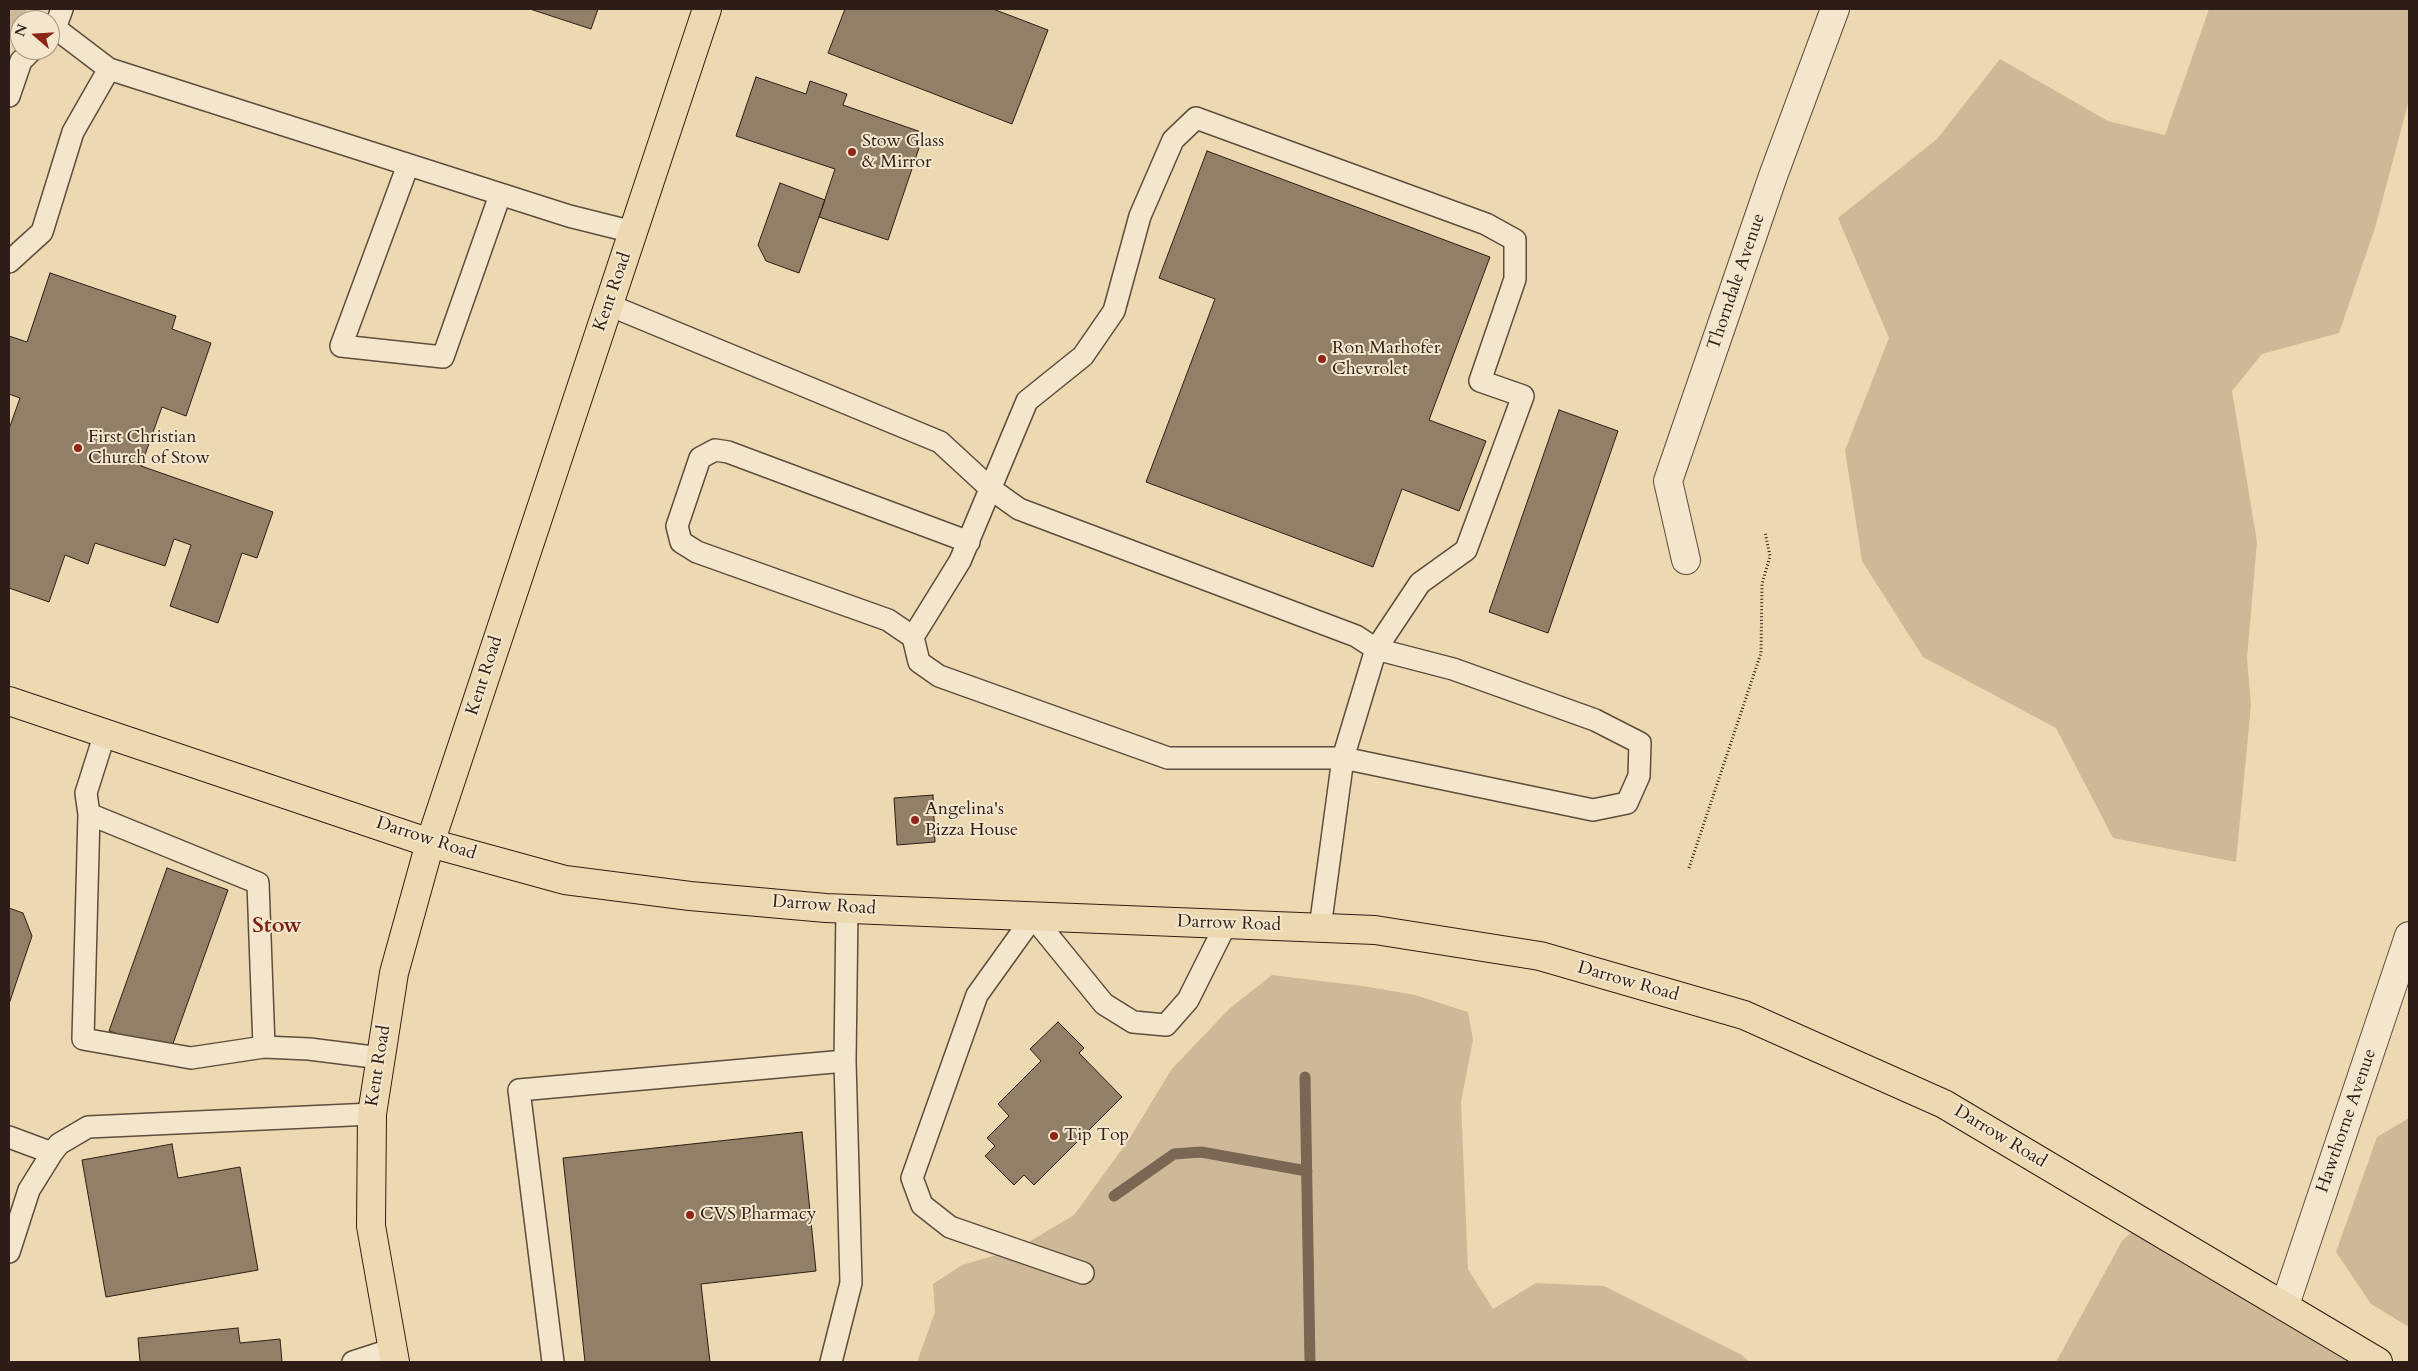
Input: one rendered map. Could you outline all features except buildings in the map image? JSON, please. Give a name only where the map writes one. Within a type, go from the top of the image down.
[{"type":"main road","name":"Kent Road","points":[[394,1356],[371,1226],[372,1114],[394,973],[430,843],[707,9]]},
{"type":"main road","name":"Darrow Road","points":[[9,701],[430,843],[565,880],[690,896],[847,909],[1375,930],[1540,956],[1744,1015],[1944,1104],[2378,1362]]},
{"type":"street","name":"Thorndale Avenue","points":[[1686,560],[1668,481],[1770,186],[1835,9]]},
{"type":"street","name":"Hawthorne Avenue","points":[[2285,1305],[2409,936]]},
{"type":"lane","points":[[60,26],[109,69],[500,195],[569,216],[633,232]]},
{"type":"lane","points":[[9,96],[22,60]]},
{"type":"lane","points":[[9,262],[42,232],[73,132],[109,69]]},
{"type":"lane","points":[[913,637],[960,561],[1027,401],[1083,356],[1114,311],[1140,216],[1173,140],[1196,118],[1486,224],[1515,240],[1515,279],[1480,381],[1523,396],[1466,550],[1420,582],[1376,649],[1342,758],[1320,928]]},
{"type":"lane","points":[[408,165],[341,346],[443,357],[500,195]]},
{"type":"lane","points":[[609,305],[940,442],[991,489],[1019,508],[1356,636],[1376,649],[1453,669],[1595,720],[1640,743],[1638,776],[1627,802],[1593,810],[1342,758],[1168,758],[939,676],[919,662],[913,637],[888,620],[697,552],[681,542],[677,526],[700,458],[715,450],[728,452],[969,542]]},
{"type":"lane","points":[[105,733],[86,793],[89,814],[84,1039],[191,1058],[264,1047],[309,1049],[380,1058]]},
{"type":"lane","points":[[89,814],[258,883],[264,1047]]},
{"type":"lane","points":[[831,1362],[851,1283],[845,1061],[847,909]]},
{"type":"lane","points":[[1083,1273],[950,1227],[922,1205],[912,1178],[977,995],[1033,917],[1104,1004],[1133,1022],[1166,1025],[1188,1000],[1226,924]]},
{"type":"lane","points":[[553,1362],[519,1090],[845,1061]]},
{"type":"lane","points":[[9,1251],[28,1190],[56,1148],[88,1127],[372,1114]]},
{"type":"lane","points":[[9,1137],[56,1148]]},
{"type":"lane","points":[[353,1362],[394,1356]]},
{"type":"path","points":[[1689,868],[1761,653],[1762,584],[1770,556],[1765,532]]},
{"type":"shaded area","points":[[9,9],[27,9],[10,10],[9,41]]},
{"type":"shaded area","points":[[2209,9],[2409,9],[2409,100],[2375,228],[2339,333],[2262,354],[2232,391],[2257,542],[2247,658],[2251,705],[2236,862],[2113,838],[2056,728],[1923,657],[1862,561],[1845,450],[1889,338],[1838,218],[1937,139],[2000,59],[2108,121],[2165,135]]},
{"type":"shaded area","points":[[1272,975],[1363,986],[1415,995],[1468,1012],[1473,1040],[1461,1102],[1468,1269],[1493,1309],[1536,1283],[1604,1286],[1742,1355],[1750,1362],[917,1362],[935,1312],[933,1284],[962,1265],[1017,1249],[1074,1215],[1128,1141],[1171,1070],[1229,1009]]},
{"type":"shaded area","points":[[2409,1118],[2409,1327],[2371,1304],[2336,1252],[2377,1137]]},
{"type":"shaded area","points":[[2142,1221],[2378,1362],[2056,1362],[2122,1241]]},
{"type":"waterway","points":[[1305,1077],[1310,1362]]},
{"type":"waterway","points":[[1114,1196],[1174,1154],[1201,1152],[1307,1171]]},
{"type":"place","name":"Stow Glass & Mirror","points":[[852,152]]},
{"type":"place","name":"Ron Marhofer Chevrolet","points":[[1322,359]]},
{"type":"place","name":"First Christian Church of Stow","points":[[78,448]]},
{"type":"place","name":"Angelina's Pizza House","points":[[915,820]]},
{"type":"place","name":"Tip Top","points":[[1054,1136]]},
{"type":"place","name":"CVS Pharmacy","points":[[690,1215]]},
{"type":"district","name":"Stow","points":[[277,927]]}]
